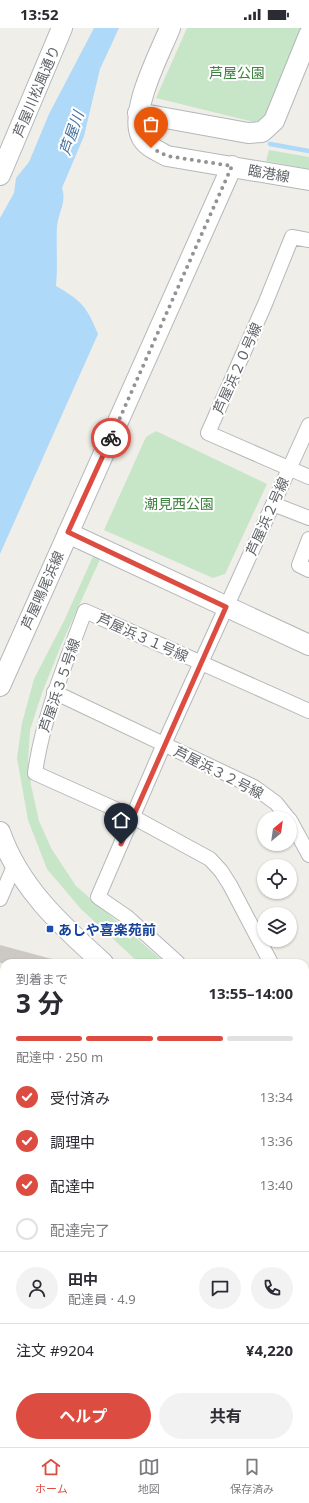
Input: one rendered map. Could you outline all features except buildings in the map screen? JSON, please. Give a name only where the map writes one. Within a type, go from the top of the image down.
[{"type":"street","name":"芦屋川松風通り","points":[[0,175],[62,28]]},
{"type":"street","points":[[170,28],[141,99],[138,112],[248,133],[262,132],[274,121],[309,35]]},
{"type":"street","name":"臨港線","points":[[138,112],[137,124],[141,137],[151,148],[167,156],[309,180]]},
{"type":"street","name":"芦屋鳴尾浜線","points":[[0,686],[232,166]]},
{"type":"street","name":"芦屋浜２０号線","points":[[289,468],[208,433],[265,304],[292,237],[309,240]]},
{"type":"street","name":"芦屋浜２号線","points":[[174,959],[127,917],[98,897],[164,744],[309,425]]},
{"type":"street","points":[[289,468],[309,477]]},
{"type":"street","points":[[273,504],[309,518]]},
{"type":"street","points":[[68,532],[309,645]]},
{"type":"street","points":[[309,539],[299,565],[309,570]]},
{"type":"street","name":"芦屋浜３１号線","points":[[85,611],[309,711]]},
{"type":"street","name":"芦屋浜３５号線","points":[[85,611],[54,692],[41,737],[35,773],[133,817]]},
{"type":"street","name":"芦屋浜３２号線","points":[[54,692],[254,787],[276,803],[282,811]]},
{"type":"street","points":[[133,817],[210,859],[230,885],[269,959]]},
{"type":"street","points":[[0,832],[15,864],[31,891],[64,928],[99,959]]},
{"type":"street","points":[[297,833],[309,855]]},
{"type":"street","points":[[0,899],[15,864]]},
{"type":"green space","name":"芦屋公園","points":[[187,28],[304,28],[267,118],[258,123],[156,98]]},
{"type":"green space","points":[[269,150],[309,157],[309,169],[266,161]]},
{"type":"green space","name":"潮見西公園","points":[[156,431],[267,484],[225,574],[213,578],[104,530],[146,437]]},
{"type":"green space","points":[[95,552],[102,555],[62,643],[42,693],[30,730],[28,761],[31,785],[39,821],[51,848],[76,886],[160,959],[135,959],[80,908],[47,869],[28,820],[17,758],[22,723],[34,679],[64,621]]},
{"type":"water","name":"芦屋川","points":[[94,28],[119,28],[100,69],[84,136],[62,188],[63,203],[57,227],[56,286],[72,296],[83,306],[98,334],[0,554],[0,218],[14,193],[16,178],[29,162],[49,114]]},
{"type":"waterway","points":[[270,144],[309,151]]},
{"type":"way so far","points":[[111,438],[232,166],[167,156],[151,148]]},
{"type":"place","name":"あしや喜楽苑前","points":[[50,929]]},
{"type":"route","points":[[111,438],[68,532],[226,607],[121,844]]}]
